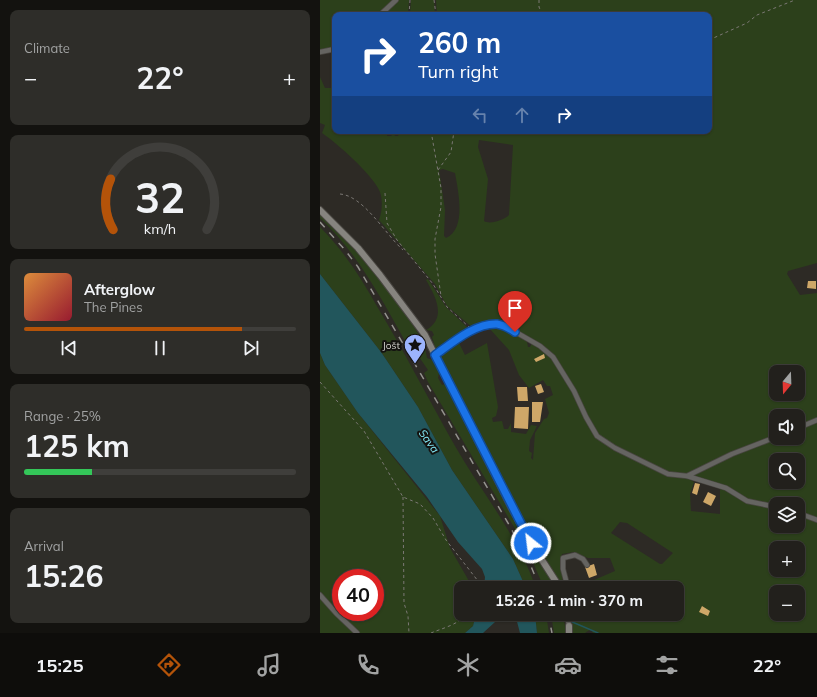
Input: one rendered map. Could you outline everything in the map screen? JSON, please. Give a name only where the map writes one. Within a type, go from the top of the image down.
[{"type":"street","points":[[383,12],[396,0]]},
{"type":"street","points":[[320,52],[332,50]]},
{"type":"street","points":[[320,210],[358,248],[380,274],[424,335],[531,543],[555,581]]},
{"type":"street","points":[[435,355],[472,331],[491,325],[501,325],[540,346],[553,357],[574,391],[597,436],[615,448],[668,474],[687,476],[726,488],[747,500],[769,505]]},
{"type":"street","points":[[805,425],[817,420]]},
{"type":"street","points":[[687,476],[732,454],[769,440]]},
{"type":"street","points":[[805,516],[817,520]]},
{"type":"street","points":[[566,581],[563,569],[563,558],[575,555],[587,564]]},
{"type":"street","points":[[320,595],[357,633]]},
{"type":"street","points":[[568,621],[569,633]]},
{"type":"path","points":[[409,12],[410,0]]},
{"type":"path","points":[[434,0],[436,12]]},
{"type":"path","points":[[539,0],[538,6],[541,12]]},
{"type":"path","points":[[712,39],[747,23],[757,15],[795,0]]},
{"type":"path","points":[[432,134],[441,188],[442,207],[435,239],[435,254],[441,298]]},
{"type":"path","points":[[437,170],[450,152],[453,134]]},
{"type":"path","points":[[385,193],[387,223],[405,251],[433,284],[447,307],[472,331]]},
{"type":"path","points":[[340,194],[352,197],[360,203],[394,242],[405,251]]},
{"type":"path","points":[[320,382],[364,431],[403,497],[404,603],[408,616],[409,633]]},
{"type":"path","points":[[403,497],[420,504],[433,518],[446,540],[478,581]]},
{"type":"path","points":[[431,633],[458,621]]},
{"type":"green space","points":[[320,0],[394,0],[380,12],[332,12],[332,48],[320,51]]},
{"type":"green space","points":[[398,0],[409,0],[408,12],[385,12]]},
{"type":"green space","points":[[411,0],[434,0],[435,12],[410,12]]},
{"type":"green space","points":[[436,0],[817,0],[817,263],[788,271],[787,274],[800,295],[817,293],[817,519],[805,515],[805,497],[769,497],[769,503],[745,498],[705,479],[688,474],[681,474],[694,482],[690,494],[691,511],[720,514],[720,489],[726,490],[739,498],[769,506],[769,533],[805,533],[805,518],[817,522],[817,633],[593,633],[591,629],[585,633],[573,633],[572,621],[684,621],[684,581],[590,581],[615,571],[610,558],[588,558],[574,552],[562,554],[562,581],[559,581],[510,498],[441,359],[441,354],[458,341],[465,355],[487,343],[498,407],[496,416],[492,418],[493,422],[502,421],[504,429],[508,429],[511,423],[511,432],[526,434],[531,425],[537,426],[530,440],[529,451],[532,453],[531,458],[533,460],[535,433],[544,419],[547,418],[549,413],[545,399],[553,395],[550,386],[547,386],[543,380],[529,388],[519,375],[509,350],[489,328],[499,327],[514,332],[527,342],[528,347],[530,347],[532,343],[519,331],[505,324],[490,323],[473,328],[447,306],[435,284],[379,220],[382,199],[380,192],[371,177],[337,144],[322,133],[325,125],[320,123],[320,77],[325,88],[332,88],[332,134],[387,134],[387,136],[391,136],[394,134],[395,136],[398,136],[399,134],[712,134],[712,12],[437,12]],"holes":[[[479,140],[513,145],[509,215],[493,222],[484,221],[488,179],[478,147]],[[443,169],[455,173],[460,208],[457,226],[453,233],[446,238],[444,236],[445,210],[439,170]],[[620,522],[627,523],[673,553],[662,564],[660,564],[611,533]]]},
{"type":"green space","points":[[320,214],[349,242],[383,283],[406,314],[424,343],[427,358],[435,361],[439,373],[438,378],[442,385],[445,384],[451,393],[525,541],[552,581],[541,581],[532,560],[514,527],[428,382],[424,373],[428,370],[417,354],[413,355],[372,283],[348,249],[320,218]]},
{"type":"green space","points":[[320,227],[352,265],[365,286],[398,342],[455,446],[520,550],[533,581],[523,581],[513,559],[452,470],[418,407],[381,352],[320,274]]},
{"type":"green space","points":[[428,279],[446,307],[470,330],[438,349],[435,347],[432,337],[434,335],[432,331],[426,330],[436,320],[438,313],[436,300],[426,280]]},
{"type":"green space","points":[[320,353],[325,365],[358,413],[440,516],[450,548],[469,581],[454,581],[454,621],[474,621],[473,626],[465,633],[320,633]]},
{"type":"green space","points":[[536,621],[547,621],[549,633],[537,633]]},
{"type":"green space","points":[[552,621],[564,621],[566,633],[554,633]]},
{"type":"water","name":"Sava","points":[[320,274],[381,352],[418,407],[452,470],[513,559],[523,581],[485,581],[485,577],[482,569],[458,542],[427,497],[358,413],[325,365],[320,353]]},
{"type":"water","points":[[474,621],[496,621],[483,633],[465,633],[473,626]]},
{"type":"water","points":[[517,621],[536,621],[537,633],[520,633]]},
{"type":"building","points":[[808,281],[816,281],[816,289],[807,288]]},
{"type":"building","points":[[544,354],[545,358],[536,362],[534,359]]},
{"type":"building","points":[[541,384],[544,392],[538,394],[535,386]]},
{"type":"building","points":[[517,387],[527,387],[528,401],[518,401]]},
{"type":"building","points":[[532,402],[543,402],[540,422],[532,422]]},
{"type":"building","points":[[515,407],[529,407],[528,429],[514,428]]},
{"type":"building","points":[[695,483],[700,484],[697,495],[692,493]]},
{"type":"building","points":[[708,492],[716,496],[711,506],[703,502]]},
{"type":"building","points":[[594,564],[597,575],[589,578],[585,567]]},
{"type":"building","points":[[702,606],[710,611],[708,616],[699,612]]},
{"type":"waterway","points":[[570,621],[598,633]]},
{"type":"railway","points":[[320,222],[358,267],[508,523],[528,559],[537,581]]},
{"type":"railway","points":[[549,621],[552,633]]},
{"type":"place","name":"Jošt","points":[[415,364]]},
{"type":"route","points":[[515,332],[505,326],[497,324],[478,328],[456,340],[435,355],[531,543]]}]
